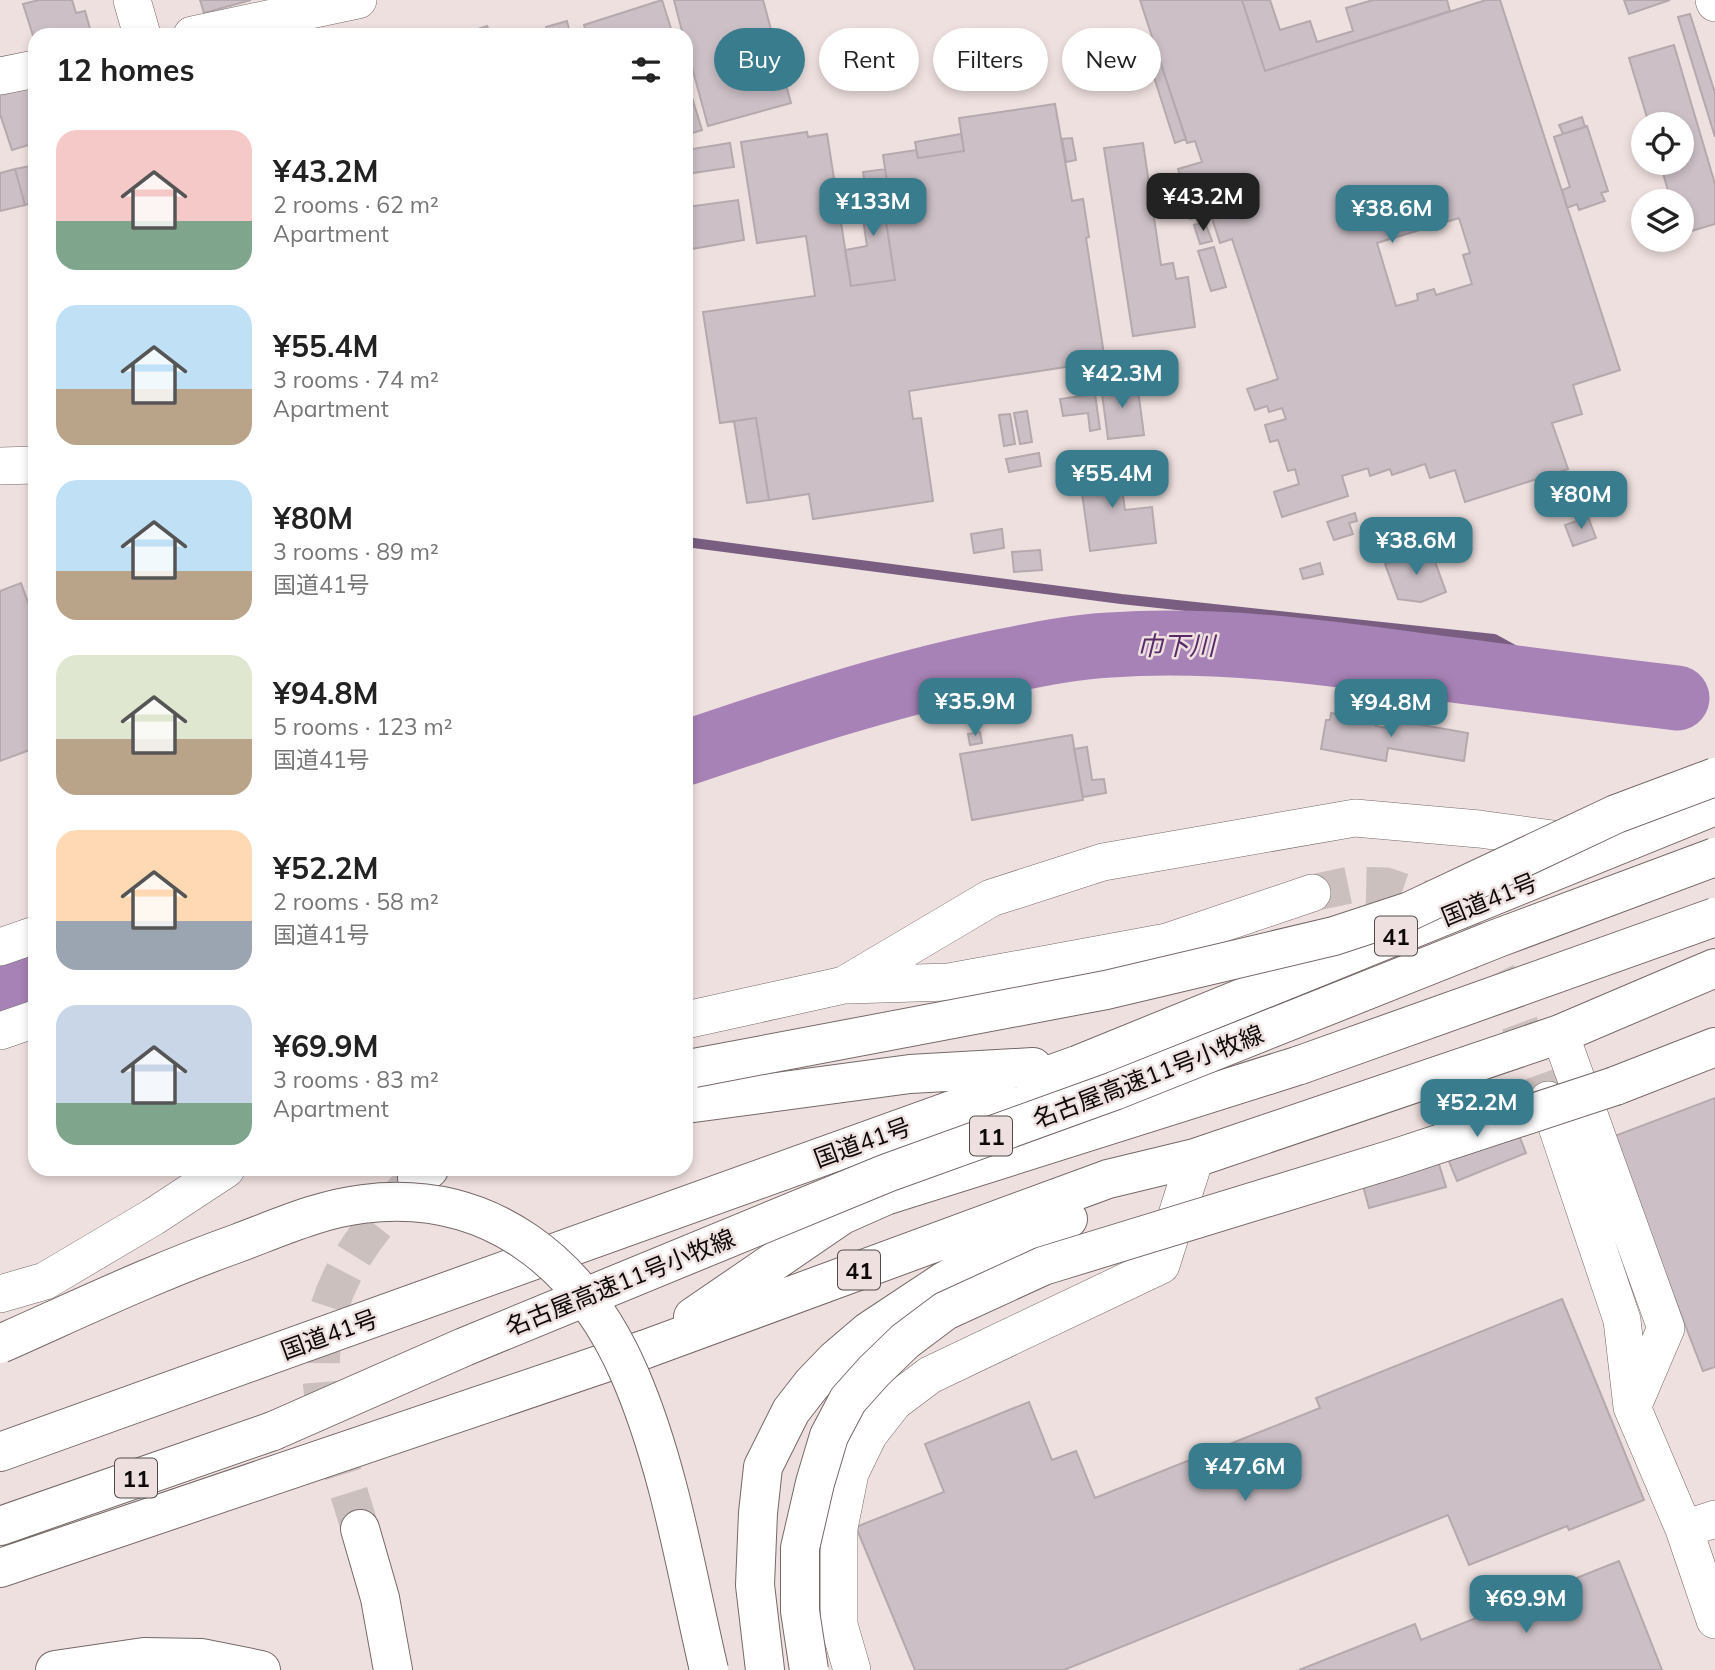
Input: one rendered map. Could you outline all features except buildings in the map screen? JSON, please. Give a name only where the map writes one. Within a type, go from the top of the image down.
[{"type":"highway","points":[[693,1068],[1106,990],[1334,936],[1410,911],[1616,814],[1715,777]]},
{"type":"highway","name":"国道41号","points":[[0,1452],[1077,1065],[1715,806]]},
{"type":"highway","name":"名古屋高速11号小牧線","points":[[0,1526],[273,1431],[464,1347],[887,1173],[1114,1091],[1498,938],[1715,857]]},
{"type":"highway","points":[[646,1349],[842,1215],[885,1196],[1300,1065],[1715,916]]},
{"type":"highway","name":"41","points":[[0,1568],[646,1349],[1108,1179],[1195,1158],[1560,1034],[1715,968]]},
{"type":"highway","points":[[809,1670],[800,1611],[800,1548],[829,1436],[848,1400],[874,1371],[905,1341],[945,1311],[1043,1266],[1396,1158],[1615,1086],[1715,1047]]},
{"type":"highway","points":[[693,1103],[910,1074],[1077,1065]]},
{"type":"highway","points":[[765,1670],[755,1585],[758,1513],[763,1467],[790,1411],[835,1360],[869,1331],[943,1282],[1005,1246],[1095,1208],[1108,1179]]},
{"type":"highway","points":[[0,1345],[173,1266],[310,1217],[362,1204],[411,1201],[454,1207],[497,1223],[544,1253],[582,1292],[606,1325],[630,1375],[654,1441],[709,1670]]},
{"type":"highway","points":[[360,1529],[380,1598],[393,1670]]},
{"type":"highway","points":[[55,1670],[144,1657],[202,1658],[261,1670]]},
{"type":"street","points":[[132,0],[140,28]]},
{"type":"street","points":[[225,28],[358,0]]},
{"type":"street","points":[[0,76],[28,70]]},
{"type":"street","points":[[0,466],[28,465]]},
{"type":"street","points":[[844,985],[991,898],[1103,862],[1354,818],[1479,829],[1618,847]]},
{"type":"street","points":[[693,1018],[844,985],[949,982],[1167,942],[1312,893]]},
{"type":"street","points":[[0,947],[28,937]]},
{"type":"street","points":[[0,1031],[28,1021]]},
{"type":"street","points":[[1560,1034],[1666,1328],[1632,1407]]},
{"type":"street","points":[[1548,1100],[1622,1321],[1632,1407],[1699,1524],[1715,1620]]},
{"type":"street","points":[[852,1670],[839,1625],[839,1528],[850,1473],[869,1434],[894,1402],[930,1375],[1161,1265],[1195,1158]]},
{"type":"street","points":[[1,1290],[46,1281],[215,1176]]},
{"type":"waterway","points":[[693,543],[1121,599],[1494,639],[1582,687]]},
{"type":"waterway","name":"巾下川","points":[[693,751],[913,682],[1035,655],[1110,645],[1186,643],[1301,651],[1677,698]]},
{"type":"waterway","name":"巾下川","points":[[0,993],[28,983]]},
{"type":"tunnel","points":[[1312,893],[1350,885],[1386,886],[1421,898],[1453,921],[1489,957],[1513,1006],[1548,1100]]},
{"type":"tunnel","points":[[360,1529],[326,1411],[321,1376],[322,1345],[327,1315],[350,1261],[367,1235],[410,1185]]}]
